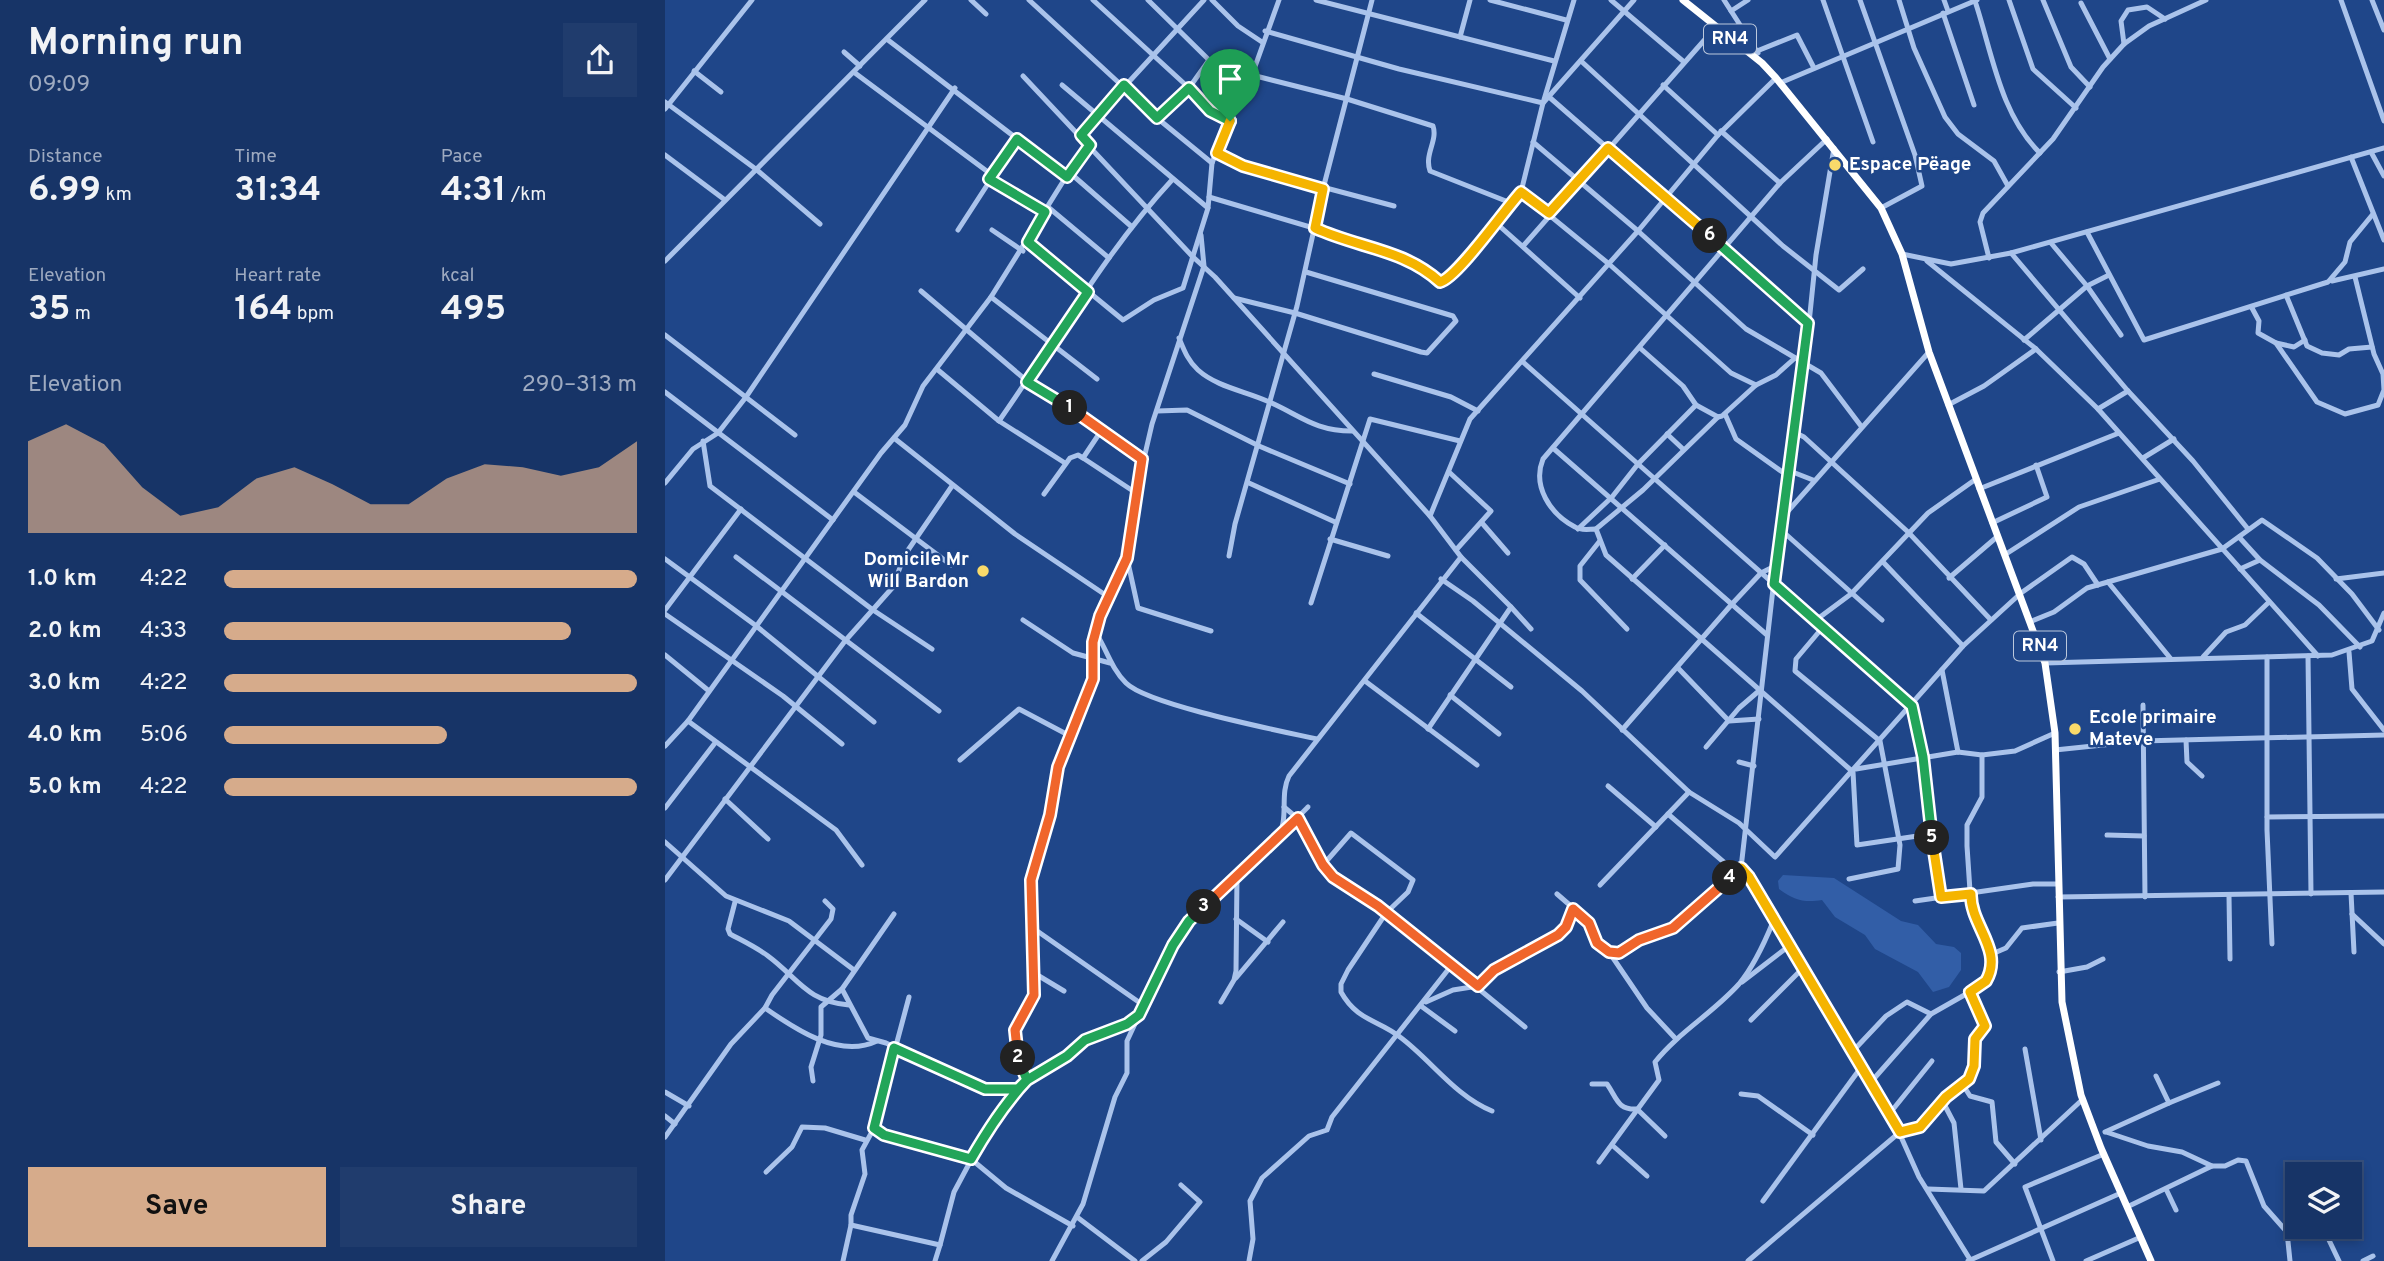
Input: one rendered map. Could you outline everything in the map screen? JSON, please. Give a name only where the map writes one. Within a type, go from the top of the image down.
[{"type":"highway","name":"RN4","points":[[1683,0],[1762,63],[1778,80],[1881,208],[1902,254],[1929,352],[1992,523],[2032,621],[2045,663],[2055,733],[2059,972],[2069,1044],[2083,1099],[2096,1135],[2151,1261]]},
{"type":"street","points":[[752,0],[666,105],[757,170],[820,224]]},
{"type":"street","points":[[911,0],[919,7]]},
{"type":"street","points":[[665,261],[925,0]]},
{"type":"street","points":[[971,0],[986,14]]},
{"type":"street","points":[[1029,0],[1157,118],[1212,163]]},
{"type":"street","points":[[1093,0],[1189,88],[1210,111],[1230,121]]},
{"type":"street","points":[[1148,0],[1209,60],[1247,84]]},
{"type":"street","points":[[1081,135],[1204,0]]},
{"type":"street","points":[[1212,0],[1238,26],[1262,42]]},
{"type":"street","points":[[1028,242],[1125,320],[1154,300],[1183,288],[1208,208],[1212,163],[1252,75],[1265,31],[1279,0]]},
{"type":"street","points":[[1316,0],[1554,61]]},
{"type":"street","points":[[1229,556],[1235,524],[1249,483],[1306,272],[1323,189],[1373,0]]},
{"type":"street","points":[[1460,37],[1470,0]]},
{"type":"street","points":[[1490,0],[1566,20]]},
{"type":"street","points":[[1209,197],[1388,250],[1425,268],[1443,282],[1469,257],[1521,192],[1542,103],[1573,0]]},
{"type":"street","points":[[1611,0],[1684,62]]},
{"type":"street","points":[[1542,103],[1634,0]]},
{"type":"street","points":[[1724,0],[1762,63]]},
{"type":"street","points":[[1731,11],[1748,0]]},
{"type":"street","points":[[1823,0],[1873,142]]},
{"type":"street","points":[[1860,0],[1915,155],[1922,186],[1881,208]]},
{"type":"street","points":[[1899,0],[1929,86],[1945,117],[1958,134],[1994,161],[2008,186]]},
{"type":"street","points":[[1944,0],[1945,12],[1974,105]]},
{"type":"street","points":[[1430,516],[1465,425],[1639,231],[1664,197],[1719,133],[1778,80],[1814,68],[1976,0],[1991,48],[1993,67],[2020,131],[2040,153]]},
{"type":"street","points":[[2009,0],[2033,69],[2076,108]]},
{"type":"street","points":[[2043,0],[2071,67],[2090,87]]},
{"type":"street","points":[[1989,258],[1980,222],[1983,213],[2040,153],[2110,59],[2124,44],[2149,26],[2206,0]]},
{"type":"street","points":[[2341,0],[2384,121]]},
{"type":"street","points":[[2372,0],[2384,30]]},
{"type":"street","points":[[2081,3],[2110,59]]},
{"type":"street","points":[[2124,44],[2121,27],[2124,12],[2147,7],[2165,19]]},
{"type":"street","points":[[1524,245],[1637,112],[1715,28]]},
{"type":"street","points":[[1265,31],[1542,103]]},
{"type":"street","points":[[1757,51],[1797,35],[1814,68]]},
{"type":"street","points":[[888,40],[929,73],[955,88],[1017,139],[1068,174],[1132,227]]},
{"type":"street","points":[[844,52],[860,66]]},
{"type":"street","points":[[1157,118],[1189,88],[1209,60]]},
{"type":"street","points":[[1581,61],[1692,165],[1839,290],[1863,269]]},
{"type":"street","points":[[694,71],[721,92]]},
{"type":"street","points":[[855,73],[990,177],[1047,209],[1109,258]]},
{"type":"street","points":[[1252,75],[1347,99],[1433,126],[1435,135],[1427,155],[1430,172],[1511,203]]},
{"type":"street","points":[[1023,76],[1192,256],[1215,276],[1430,516],[1461,557],[1531,629]]},
{"type":"street","points":[[1062,85],[1208,208]]},
{"type":"street","points":[[1663,85],[1780,183]]},
{"type":"street","points":[[665,483],[681,460],[703,441],[719,433],[746,397],[955,88]]},
{"type":"street","points":[[1548,96],[1808,323]]},
{"type":"street","points":[[958,230],[1017,139]]},
{"type":"street","points":[[1795,358],[1776,375],[1756,385],[1721,415],[1596,529],[1578,529],[1558,513],[1540,492],[1539,469],[1553,448],[1780,183],[1827,139]]},
{"type":"street","points":[[1533,142],[1639,231],[1745,329],[1805,362],[1832,386],[1861,426]]},
{"type":"street","points":[[665,746],[688,721],[755,625],[905,425],[923,386],[992,297],[1023,251],[1068,174],[1090,145]]},
{"type":"street","points":[[1834,148],[1808,323],[1796,433],[1781,519],[1741,868],[1890,1113],[1928,1189],[1969,1261],[2121,1193]]},
{"type":"street","points":[[1902,254],[1951,264],[1989,258],[2051,243],[2384,148]]},
{"type":"street","points":[[2371,152],[2384,176]]},
{"type":"street","points":[[1217,153],[1243,166],[1394,206]]},
{"type":"street","points":[[665,155],[725,200]]},
{"type":"street","points":[[2351,157],[2384,240]]},
{"type":"street","points":[[999,421],[1109,258],[1146,208],[1173,180]]},
{"type":"street","points":[[1521,192],[1609,264],[1665,318],[1731,373],[1756,385]]},
{"type":"street","points":[[2329,282],[2345,262],[2350,242],[2373,214]]},
{"type":"street","points":[[1495,222],[1524,245],[1580,298]]},
{"type":"street","points":[[992,230],[1023,251]]},
{"type":"street","points":[[1027,1080],[1014,1038],[1019,1020],[1034,995],[1030,926],[1031,880],[1050,815],[1058,767],[1093,679],[1095,633],[1107,596],[1127,558],[1142,459],[1204,266],[1200,232]]},
{"type":"street","points":[[2087,232],[2142,340],[2329,282],[2384,269]]},
{"type":"street","points":[[2051,243],[2087,286],[2121,335]]},
{"type":"street","points":[[2011,253],[2127,391],[2174,439],[2248,529]]},
{"type":"street","points":[[1927,261],[2036,349],[2098,409],[2318,656]]},
{"type":"street","points":[[1233,298],[1295,313],[1427,352],[1456,321],[1453,316],[1306,272]]},
{"type":"street","points":[[2024,340],[2087,286],[2109,275]]},
{"type":"street","points":[[1186,277],[1198,281],[1215,276]]},
{"type":"street","points":[[2355,277],[2372,347],[2384,374],[2384,390],[2378,405]]},
{"type":"street","points":[[922,291],[1027,382],[1059,400],[1142,459]]},
{"type":"street","points":[[2286,295],[2305,340],[2312,349],[2330,355],[2372,347]]},
{"type":"street","points":[[992,297],[1097,379]]},
{"type":"street","points":[[2252,308],[2259,321],[2258,333],[2276,344],[2294,347],[2305,340]]},
{"type":"street","points":[[665,335],[795,435]]},
{"type":"street","points":[[1179,338],[1187,358],[1199,372],[1230,388],[1269,401],[1306,423],[1336,431],[1352,431]]},
{"type":"street","points":[[2276,344],[2317,402],[2345,414],[2378,405]]},
{"type":"street","points":[[1640,348],[1683,386],[1696,405],[1721,415],[1736,439],[1789,473],[1813,480]]},
{"type":"street","points":[[1948,405],[1984,386],[2036,349]]},
{"type":"street","points":[[1781,519],[1929,352]]},
{"type":"street","points":[[1523,362],[1912,706],[1923,757],[1941,897]]},
{"type":"street","points":[[937,370],[999,421],[1065,463]]},
{"type":"street","points":[[1374,374],[1451,397],[1478,411]]},
{"type":"street","points":[[2098,409],[2127,391]]},
{"type":"street","points":[[665,392],[833,520]]},
{"type":"street","points":[[1578,529],[1612,497],[1638,464],[1696,405]]},
{"type":"street","points":[[2378,405],[2384,411]]},
{"type":"street","points":[[1157,411],[1187,410],[1259,446],[1350,484]]},
{"type":"street","points":[[1311,603],[1368,421],[1372,418],[1460,441]]},
{"type":"street","points":[[1083,458],[1101,431]]},
{"type":"street","points":[[1796,433],[1908,532],[1991,620]]},
{"type":"street","points":[[1979,489],[2119,433]]},
{"type":"street","points":[[1667,434],[1683,449]]},
{"type":"street","points":[[894,438],[952,486],[1064,570],[1107,596]]},
{"type":"street","points":[[2143,458],[2174,439]]},
{"type":"street","points":[[703,441],[708,482],[873,610],[932,649]]},
{"type":"street","points":[[1553,448],[1767,635]]},
{"type":"street","points":[[1044,494],[1065,463],[1075,455],[1136,493]]},
{"type":"street","points":[[1992,523],[2047,497],[2036,466]]},
{"type":"street","points":[[1449,472],[1490,508],[1490,514],[1456,550]]},
{"type":"street","points":[[1816,620],[1851,594],[1928,513],[1976,479]]},
{"type":"street","points":[[2005,554],[2079,507],[2160,479]]},
{"type":"street","points":[[1249,483],[1335,522]]},
{"type":"street","points":[[665,880],[795,706],[893,587],[896,572],[952,486]]},
{"type":"street","points":[[854,492],[951,565]]},
{"type":"street","points":[[741,509],[665,612],[795,706],[842,744]]},
{"type":"street","points":[[2032,621],[2053,612],[2087,588],[2222,549],[2259,520],[2265,521],[2317,558],[2352,593],[2379,630]]},
{"type":"street","points":[[1482,523],[1508,552]]},
{"type":"street","points":[[1596,529],[1606,555],[1672,616],[1703,638],[1854,771],[1857,845],[1931,834]]},
{"type":"street","points":[[1780,529],[1882,620]]},
{"type":"street","points":[[1949,578],[1998,536]]},
{"type":"street","points":[[2239,537],[2259,560],[2319,605],[2360,647]]},
{"type":"street","points":[[1330,539],[1388,556]]},
{"type":"street","points":[[1599,541],[1580,566],[1580,580],[1627,629]]},
{"type":"street","points":[[1632,579],[1665,545]]},
{"type":"street","points":[[736,557],[939,711]]},
{"type":"street","points":[[1277,838],[1284,822],[1285,784],[1441,579],[1461,557]]},
{"type":"street","points":[[1441,579],[1582,691],[1689,792],[1733,818],[1775,857],[1963,646],[2021,593],[2072,557],[2084,564],[2098,586]]},
{"type":"street","points":[[1127,558],[1138,608],[1211,631]]},
{"type":"street","points":[[665,559],[755,625],[874,722]]},
{"type":"street","points":[[2240,569],[2259,560]]},
{"type":"street","points":[[1884,562],[1963,646]]},
{"type":"street","points":[[1622,730],[1732,604],[1761,573],[1775,566]]},
{"type":"street","points":[[2336,579],[2384,573]]},
{"type":"street","points":[[2108,582],[2171,659]]},
{"type":"street","points":[[2203,658],[2227,632],[2245,625],[2269,601]]},
{"type":"street","points":[[1428,729],[1498,622],[1511,607]]},
{"type":"street","points":[[1416,613],[1511,687]]},
{"type":"street","points":[[2045,663],[2318,656],[2349,652],[2376,638],[2384,613]]},
{"type":"street","points":[[1023,620],[1067,649],[1110,663]]},
{"type":"street","points":[[1823,627],[1796,659],[1795,671],[1880,741],[1887,765],[1898,838],[1898,869],[1849,879]]},
{"type":"street","points":[[1095,633],[1110,663],[1135,690],[1194,709],[1317,739]]},
{"type":"street","points":[[2349,652],[2352,689],[2384,733]]},
{"type":"street","points":[[665,655],[709,691]]},
{"type":"street","points":[[2308,656],[2311,894]]},
{"type":"street","points":[[2267,657],[2267,817],[2272,944]]},
{"type":"street","points":[[1678,668],[1729,721],[1759,719]]},
{"type":"street","points":[[1942,670],[1958,752]]},
{"type":"street","points":[[1365,681],[1477,765]]},
{"type":"street","points":[[1706,747],[1760,690]]},
{"type":"street","points":[[1450,695],[1499,734]]},
{"type":"street","points":[[2143,705],[2141,741],[2145,897]]},
{"type":"street","points":[[960,760],[1019,709],[1072,737]]},
{"type":"street","points":[[688,721],[715,744],[836,830],[862,865]]},
{"type":"street","points":[[1854,771],[1958,752],[1982,755],[2015,751],[2055,733]]},
{"type":"street","points":[[2055,750],[2141,741],[2307,739],[2384,733]]},
{"type":"street","points":[[2186,740],[2187,762],[2202,776]]},
{"type":"street","points":[[665,808],[715,744]]},
{"type":"street","points":[[1870,1081],[1931,1014],[1986,981],[1992,954],[1971,906],[1967,827],[1981,801],[1982,755]]},
{"type":"street","points":[[1739,762],[1754,766]]},
{"type":"street","points":[[1608,786],[1656,827]]},
{"type":"street","points":[[1600,885],[1689,792]]},
{"type":"street","points":[[725,799],[768,839]]},
{"type":"street","points":[[1284,807],[1298,818],[1323,865],[1333,877],[1386,913],[1525,1027]]},
{"type":"street","points":[[1052,1261],[1077,1217],[1115,1097],[1126,1073],[1127,1041],[1181,932],[1308,807]]},
{"type":"street","points":[[1668,814],[1726,864],[1741,868]]},
{"type":"street","points":[[2267,817],[2384,816]]},
{"type":"street","points":[[1323,865],[1349,834],[1370,846],[1414,881],[1398,903],[1386,913],[1343,978],[1341,992],[1369,1022],[1399,1035],[1461,1092],[1492,1111]]},
{"type":"street","points":[[2107,835],[2144,836]]},
{"type":"street","points":[[665,842],[735,902],[789,921],[854,970]]},
{"type":"street","points":[[1609,952],[1623,952],[1639,940],[1673,928],[1741,868]]},
{"type":"street","points":[[1234,980],[1237,876]]},
{"type":"street","points":[[1915,901],[2058,884]]},
{"type":"street","points":[[2058,897],[2384,892]]},
{"type":"street","points":[[2351,893],[2354,952]]},
{"type":"street","points":[[1557,894],[1589,923],[1597,943],[1609,952],[1647,1008],[1675,1038]]},
{"type":"street","points":[[2229,896],[2230,959]]},
{"type":"street","points":[[665,1137],[731,1044],[765,1008],[772,995],[831,919],[833,909],[825,901]]},
{"type":"street","points":[[735,902],[728,929],[730,934],[770,958],[788,977],[825,1003],[849,1005]]},
{"type":"street","points":[[1423,1004],[1453,990],[1478,986],[1494,970],[1558,935],[1566,927],[1573,909]]},
{"type":"street","points":[[813,1081],[811,1067],[820,1039],[820,1010],[842,989],[894,914]]},
{"type":"street","points":[[2352,914],[2384,944]]},
{"type":"street","points":[[1236,919],[1268,942]]},
{"type":"street","points":[[1221,1002],[1234,980],[1283,922]]},
{"type":"street","points":[[1752,972],[1773,922]]},
{"type":"street","points":[[1992,954],[2006,948],[2022,928],[2058,923]]},
{"type":"street","points":[[1030,926],[1143,1005]]},
{"type":"street","points":[[1599,1162],[1659,1080],[1655,1062],[1675,1038],[1752,972],[1789,946]]},
{"type":"street","points":[[2059,972],[2087,967],[2103,959]]},
{"type":"street","points":[[1249,1261],[1253,1247],[1250,1200],[1262,1178],[1309,1136],[1327,1130],[1332,1117],[1451,966]]},
{"type":"street","points":[[1751,1020],[1803,968]]},
{"type":"street","points":[[1034,973],[1064,991]]},
{"type":"street","points":[[842,989],[867,1038],[985,1089],[1018,1089]]},
{"type":"street","points":[[1748,1261],[1900,1132],[1920,1127],[1973,1073],[1975,1039],[1985,1026],[1970,992]]},
{"type":"street","points":[[843,1261],[851,1215],[865,1174],[862,1150],[865,1140],[874,1128],[909,996]]},
{"type":"street","points":[[1853,1051],[1886,1016],[1907,1002],[1931,1014]]},
{"type":"street","points":[[1423,1004],[1455,1031]]},
{"type":"street","points":[[765,1008],[796,1030],[820,1039],[857,1048],[877,1041]]},
{"type":"street","points":[[935,1261],[954,1192],[971,1159],[1018,1089],[1027,1080],[1058,1063],[1085,1040],[1127,1024],[1139,1015]]},
{"type":"street","points":[[2025,1049],[2041,1140]]},
{"type":"street","points":[[1890,1113],[1933,1060]]},
{"type":"street","points":[[1763,1201],[1862,1066]]},
{"type":"street","points":[[2156,1076],[2169,1102]]},
{"type":"street","points":[[1854,1080],[1870,1081]]},
{"type":"street","points":[[2096,1135],[2218,1083]]},
{"type":"street","points":[[1592,1084],[1607,1084],[1622,1108],[1637,1109],[1665,1136]]},
{"type":"street","points":[[1963,1085],[1970,1096],[1992,1101],[1996,1142],[2015,1164]]},
{"type":"street","points":[[665,1104],[668,1094],[689,1106]]},
{"type":"street","points":[[1741,1094],[1758,1096],[1813,1135]]},
{"type":"street","points":[[1928,1189],[1984,1191],[2083,1099]]},
{"type":"street","points":[[1943,1102],[1954,1123],[1961,1189]]},
{"type":"street","points":[[665,1116],[675,1124]]},
{"type":"street","points":[[766,1172],[792,1147],[802,1127],[825,1128],[865,1140]]},
{"type":"street","points":[[874,1128],[893,1138],[971,1159],[1006,1188],[1073,1226]]},
{"type":"street","points":[[2105,1132],[2148,1146],[2182,1152],[2212,1166],[2225,1166],[2238,1160],[2246,1161],[2264,1206],[2287,1232],[2290,1261]]},
{"type":"street","points":[[1612,1145],[1647,1176]]},
{"type":"street","points":[[2053,1261],[2025,1187],[2104,1154]]},
{"type":"street","points":[[2127,1207],[2212,1166]]},
{"type":"street","points":[[1142,1261],[1166,1242],[1200,1202],[1181,1185]]},
{"type":"street","points":[[2166,1189],[2176,1210]]},
{"type":"street","points":[[1077,1217],[1135,1261]]},
{"type":"street","points":[[851,1225],[940,1245]]},
{"type":"street","points":[[2086,1261],[2141,1237]]},
{"type":"street","points":[[2328,1239],[2339,1261]]},
{"type":"street","points":[[2363,1261],[2373,1256]]},
{"type":"shaded area","points":[[1783,875],[1834,878],[1901,921],[1918,925],[1936,944],[1954,947],[1961,953],[1961,970],[1949,987],[1933,992],[1918,972],[1875,949],[1865,935],[1835,917],[1822,900],[1799,900],[1779,889],[1778,881]]},
{"type":"place","name":"Espace Pëage","points":[[1835,165]]},
{"type":"place","name":"Domicile Mr Will Bardon","points":[[983,571]]},
{"type":"place","name":"Ecole primaire Mateve","points":[[2075,729]]},
{"type":"route","points":[[1230,121],[1210,111],[1189,88],[1157,118],[1124,85],[1081,135],[1090,145],[1067,177],[1017,139],[989,179],[1028,205],[1045,212],[1028,242],[1088,292],[1027,382],[1059,400],[1142,459],[1127,558],[1100,616],[1093,642],[1093,679],[1072,737],[1061,757],[1050,815],[1031,880],[1030,942],[1034,995],[1019,1020],[1014,1038],[1018,1060],[1027,1080],[1008,1100],[971,1159],[884,1135],[874,1128],[894,1048],[985,1089],[1018,1089],[1027,1080],[1049,1069],[1095,1034],[1127,1024],[1139,1015],[1166,957],[1189,921],[1298,818],[1306,828],[1323,865],[1333,877],[1378,906],[1408,933],[1478,986],[1494,970],[1558,935],[1566,927],[1573,909],[1587,920],[1597,943],[1609,952],[1619,953],[1639,940],[1654,937],[1673,928],[1741,868],[1749,877],[1773,922],[1900,1132],[1920,1127],[1946,1097],[1963,1085],[1973,1073],[1973,1043],[1976,1036],[1984,1030],[1985,1022],[1970,992],[1986,981],[1992,954],[1971,906],[1971,894],[1941,897],[1923,757],[1912,706],[1880,681],[1774,584],[1783,504],[1796,433],[1808,323],[1608,148],[1549,213],[1521,192],[1469,257],[1440,282],[1425,268],[1388,250],[1315,228],[1323,189],[1230,162],[1217,153],[1230,121]]}]
